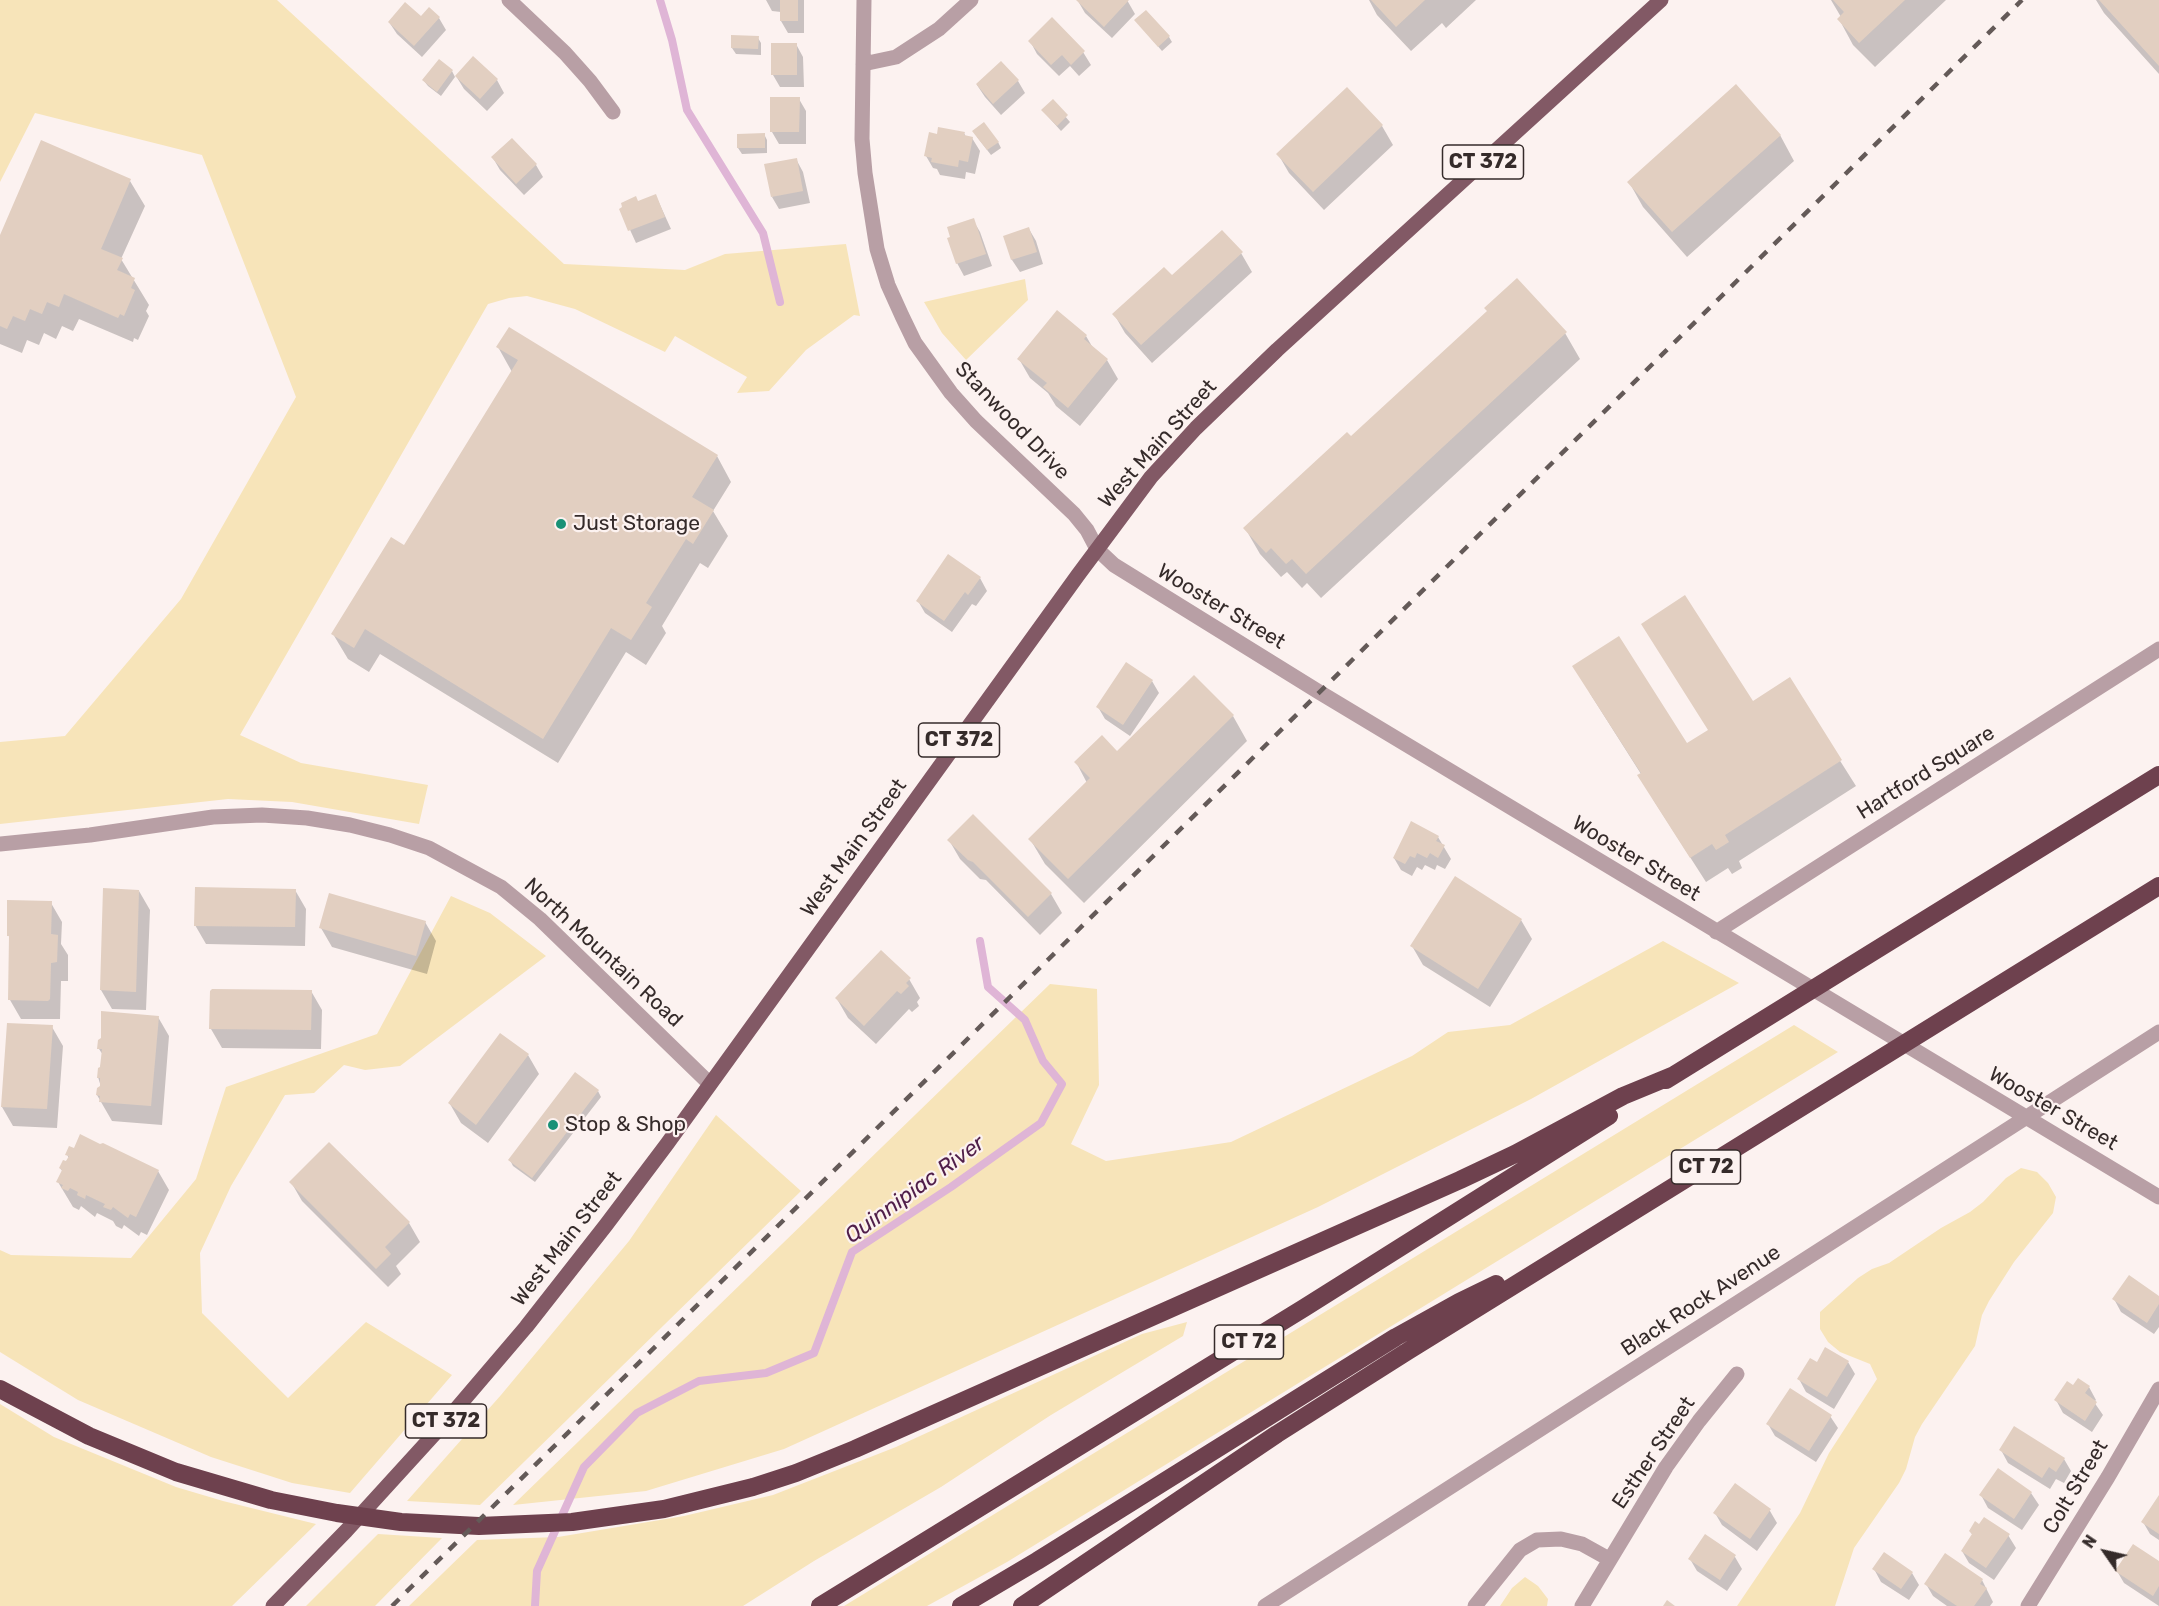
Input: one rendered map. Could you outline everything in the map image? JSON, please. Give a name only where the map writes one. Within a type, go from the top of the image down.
[{"type":"highway","name":"CT 72","points":[[820,1606],[1304,1308],[1674,1074],[2159,775]]},
{"type":"highway","name":"CT 72","points":[[1022,1606],[1277,1434],[2159,886]]},
{"type":"highway","points":[[0,1389],[60,1422],[129,1454],[204,1481],[288,1504],[369,1518],[479,1526],[572,1522],[650,1511],[753,1487],[835,1458],[1460,1180],[1515,1154],[1623,1096],[1674,1074]]},
{"type":"highway","points":[[961,1606],[1429,1318],[1494,1285],[1546,1265]]},
{"type":"main road","name":"West Main Street","points":[[273,1606],[346,1531],[439,1429],[526,1327],[613,1216],[1151,477],[1225,399],[1661,0]]},
{"type":"street","points":[[509,0],[565,53],[613,112]]},
{"type":"street","name":"Stanwood Drive","points":[[864,0],[862,139],[870,214],[877,249],[888,285],[915,343],[951,393],[976,421],[1074,514],[1087,530],[1097,549]]},
{"type":"street","points":[[863,64],[896,57],[939,29],[971,0]]},
{"type":"street","name":"Wooster Street","points":[[1097,549],[1132,578],[2159,1197]]},
{"type":"street","name":"Hartford Square","points":[[1716,932],[2159,649]]},
{"type":"street","name":"North Mountain Road","points":[[0,844],[90,835],[213,817],[262,815],[307,818],[390,835],[429,849],[501,887],[540,919],[710,1084]]},
{"type":"street","name":"Black Rock Avenue","points":[[1265,1606],[2159,1032]]},
{"type":"street","name":"Esther Street","points":[[1582,1606],[1666,1467],[1737,1374]]},
{"type":"street","name":"Colt Street","points":[[2028,1606],[2108,1478],[2159,1389]]},
{"type":"street","points":[[1475,1606],[1520,1550],[1537,1540],[1561,1539],[1582,1544],[1609,1559]]},
{"type":"shaded area","points":[[0,0],[277,0],[564,264],[685,270],[725,254],[846,244],[860,316],[854,315],[806,350],[769,391],[737,393],[747,377],[675,336],[665,352],[575,309],[527,296],[488,304],[240,735],[301,763],[428,785],[419,824],[292,802],[228,799],[0,824],[0,742],[65,736],[181,599],[296,397],[202,155],[35,113],[0,182]]},
{"type":"shaded area","points":[[1025,279],[1028,300],[966,360],[942,333],[924,302]]},
{"type":"shaded area","points":[[451,896],[490,913],[546,956],[400,1066],[365,1070],[344,1065],[314,1093],[285,1095],[231,1186],[200,1253],[202,1313],[288,1398],[366,1322],[452,1375],[350,1493],[292,1483],[211,1457],[78,1400],[0,1352],[0,1250],[11,1255],[131,1258],[196,1179],[226,1087],[377,1034]]},
{"type":"shaded area","points":[[1663,941],[1739,983],[1531,1099],[1318,1207],[784,1449],[646,1491],[513,1505],[1050,984],[1097,989],[1099,1085],[1071,1144],[1106,1161],[1231,1142],[1412,1056],[1448,1032],[1510,1025]]},
{"type":"shaded area","points":[[1794,1025],[1838,1052],[1007,1562],[927,1606],[844,1606]]},
{"type":"shaded area","points":[[716,1115],[801,1191],[480,1505],[407,1501],[501,1395],[629,1241]]},
{"type":"shaded area","points":[[2021,1168],[2037,1172],[2048,1183],[2056,1197],[2053,1213],[2014,1262],[1989,1301],[1982,1315],[1975,1346],[1922,1424],[1915,1437],[1906,1469],[1899,1483],[1854,1548],[1835,1606],[1737,1606],[1800,1513],[1829,1453],[1877,1379],[1870,1364],[1840,1352],[1828,1342],[1820,1329],[1820,1312],[1858,1278],[1872,1269],[1889,1263],[1941,1228],[1970,1212],[2006,1178]]},
{"type":"shaded area","points":[[1187,1322],[1183,1336],[1051,1415],[941,1487],[814,1561],[743,1606],[409,1606],[477,1540],[558,1537],[684,1516],[773,1495],[896,1447],[1142,1334]]},
{"type":"shaded area","points":[[0,1404],[54,1437],[176,1487],[316,1524],[232,1606],[0,1606]]},
{"type":"shaded area","points":[[378,1534],[442,1538],[375,1606],[306,1606]]},
{"type":"shaded area","points":[[1525,1577],[1538,1586],[1548,1599],[1547,1606],[1500,1606],[1512,1588]]},
{"type":"building","points":[[780,0],[798,0],[798,21],[780,21]]},
{"type":"building","points":[[1076,0],[1129,0],[1104,27]]},
{"type":"building","points":[[1371,0],[1425,0],[1396,27]]},
{"type":"building","points":[[1833,0],[1905,0],[1859,43],[1837,19],[1844,12]]},
{"type":"building","points":[[2099,0],[2159,0],[2159,66]]},
{"type":"building","points":[[405,2],[421,16],[429,7],[440,17],[414,46],[388,22]]},
{"type":"building","points":[[1146,10],[1170,36],[1158,47],[1134,20]]},
{"type":"building","points":[[1052,17],[1085,51],[1071,65],[1062,55],[1051,65],[1028,41]]},
{"type":"building","points":[[731,35],[759,36],[758,49],[731,48]]},
{"type":"building","points":[[771,43],[797,43],[797,75],[771,75]]},
{"type":"building","points":[[473,56],[498,79],[480,99],[455,76]]},
{"type":"building","points":[[439,59],[453,70],[437,92],[422,80]]},
{"type":"building","points":[[1001,61],[1019,80],[993,104],[976,84]]},
{"type":"building","points":[[1736,84],[1781,135],[1672,232],[1627,182]]},
{"type":"building","points":[[1347,87],[1383,125],[1313,192],[1276,154]]},
{"type":"building","points":[[770,97],[800,97],[799,132],[770,132]]},
{"type":"building","points":[[1053,99],[1068,115],[1057,126],[1041,110]]},
{"type":"building","points":[[984,122],[999,142],[987,150],[972,131]]},
{"type":"building","points":[[938,127],[965,132],[964,135],[973,137],[968,162],[959,160],[958,167],[931,162],[932,158],[924,156],[929,132],[937,134]]},
{"type":"building","points":[[765,133],[765,148],[737,148],[737,134]]},
{"type":"building","points":[[512,138],[537,164],[516,184],[491,157]]},
{"type":"building","points":[[41,140],[131,179],[101,249],[123,258],[117,270],[135,278],[131,288],[135,290],[124,316],[120,314],[118,318],[64,294],[59,307],[47,302],[42,314],[30,309],[25,321],[13,316],[7,329],[0,326],[0,235]]},
{"type":"building","points":[[797,158],[803,191],[771,197],[764,164]]},
{"type":"building","points":[[656,194],[665,217],[628,231],[619,209],[622,207],[621,203],[636,196],[638,201]]},
{"type":"building","points":[[974,218],[986,254],[956,264],[947,238],[950,237],[947,227]]},
{"type":"building","points":[[1029,227],[1037,252],[1011,260],[1003,236]]},
{"type":"building","points":[[1222,230],[1243,252],[1141,345],[1112,314],[1164,267],[1172,275]]},
{"type":"building","points":[[1517,278],[1567,332],[1306,574],[1292,559],[1286,564],[1271,548],[1266,553],[1243,528],[1347,432],[1351,436],[1487,311],[1484,308]]},
{"type":"building","points":[[1057,310],[1087,335],[1084,339],[1108,359],[1068,408],[1043,387],[1047,383],[1017,359]]},
{"type":"building","name":"Just Storage","points":[[509,327],[718,455],[692,497],[714,510],[693,544],[686,539],[646,603],[652,607],[631,640],[611,628],[543,739],[365,629],[354,648],[331,634],[391,537],[404,545],[518,360],[496,347]]},
{"type":"building","points":[[948,554],[981,577],[968,595],[965,592],[944,621],[916,601]]},
{"type":"building","points":[[1685,595],[1753,701],[1790,677],[1842,760],[1725,835],[1729,842],[1716,850],[1712,844],[1690,858],[1637,775],[1641,773],[1572,666],[1619,636],[1687,743],[1708,730],[1641,624]]},
{"type":"building","points":[[1126,662],[1153,680],[1123,725],[1096,707]]},
{"type":"building","points":[[1194,675],[1234,715],[1068,879],[1028,839],[1090,778],[1074,762],[1102,735],[1117,751]]},
{"type":"building","points":[[973,814],[1052,893],[1028,917],[973,862],[947,840]]},
{"type":"building","points":[[1411,821],[1439,836],[1436,841],[1445,845],[1438,858],[1430,853],[1427,858],[1417,853],[1415,858],[1410,856],[1405,864],[1393,858]]},
{"type":"building","points":[[1455,876],[1522,919],[1478,989],[1410,946]]},
{"type":"building","points":[[195,887],[296,889],[295,927],[194,926]]},
{"type":"building","points":[[103,888],[139,890],[136,992],[100,990]]},
{"type":"building","points":[[329,893],[426,921],[416,956],[319,928]]},
{"type":"building","points":[[7,900],[52,901],[51,934],[58,935],[57,962],[51,963],[50,999],[48,1001],[8,1000]]},
{"type":"building","points":[[881,950],[911,978],[906,983],[909,986],[901,994],[897,991],[864,1026],[835,998]]},
{"type":"building","points":[[212,989],[312,990],[311,1030],[209,1029],[210,991]]},
{"type":"building","points":[[101,1011],[159,1016],[151,1106],[99,1102],[100,1096],[96,1095],[97,1088],[100,1086],[100,1078],[97,1078],[102,1049],[97,1049],[98,1040],[101,1038]]},
{"type":"building","points":[[7,1023],[53,1025],[47,1109],[1,1107]]},
{"type":"building","points":[[500,1033],[529,1054],[476,1125],[448,1103]]},
{"type":"building","name":"Stop & Shop","points":[[575,1072],[599,1090],[532,1178],[508,1160]]},
{"type":"building","points":[[80,1134],[159,1170],[136,1217],[130,1214],[128,1218],[113,1207],[111,1210],[103,1207],[105,1204],[86,1195],[85,1199],[70,1188],[68,1191],[61,1188],[63,1185],[56,1182],[62,1170],[59,1168],[63,1160],[66,1161],[69,1156],[65,1155],[69,1146],[74,1148]]},
{"type":"building","points":[[329,1142],[410,1222],[385,1247],[391,1254],[376,1269],[289,1182]]},
{"type":"building","points":[[2129,1275],[2159,1296],[2159,1304],[2147,1323],[2112,1299]]},
{"type":"building","points":[[1825,1347],[1849,1361],[1827,1397],[1797,1379],[1810,1358],[1817,1362]]},
{"type":"building","points":[[2078,1378],[2090,1386],[2085,1393],[2097,1402],[2085,1421],[2054,1400],[2067,1381],[2073,1385]]},
{"type":"building","points":[[1790,1388],[1832,1415],[1809,1451],[1766,1424]]},
{"type":"building","points":[[2014,1426],[2065,1458],[2056,1472],[2049,1467],[2042,1478],[1999,1450]]},
{"type":"building","points":[[1998,1468],[2032,1492],[2014,1519],[1979,1495]]},
{"type":"building","points":[[1735,1483],[1771,1509],[1750,1539],[1713,1513]]},
{"type":"building","points":[[2159,1495],[2159,1534],[2141,1522]]},
{"type":"building","points":[[1984,1517],[2010,1534],[1986,1568],[1961,1551],[1972,1534],[1969,1531],[1975,1521],[1979,1524]]},
{"type":"building","points":[[1705,1534],[1736,1555],[1720,1580],[1688,1559]]},
{"type":"building","points":[[2133,1544],[2159,1561],[2159,1586],[2153,1596],[2115,1571]]},
{"type":"building","points":[[1884,1552],[1913,1572],[1901,1589],[1872,1569]]},
{"type":"building","points":[[1945,1553],[1983,1579],[1980,1584],[1987,1588],[1974,1606],[1957,1606],[1924,1584]]},
{"type":"building","points":[[1667,1600],[1675,1606],[1663,1606]]},
{"type":"waterway","name":"Quinnipiac River","points":[[660,0],[672,40],[687,110],[763,233],[780,302]]},
{"type":"waterway","name":"Quinnipiac River","points":[[535,1606],[537,1571],[584,1467],[637,1413],[699,1381],[766,1373],[814,1353],[852,1252],[951,1187],[1041,1123],[1062,1084],[1043,1061],[1025,1020],[988,987],[980,941]]},
{"type":"railway","points":[[392,1606],[2022,0]]},
{"type":"place","name":"Just Storage","points":[[561,524]]},
{"type":"place","name":"Stop & Shop","points":[[553,1125]]}]
